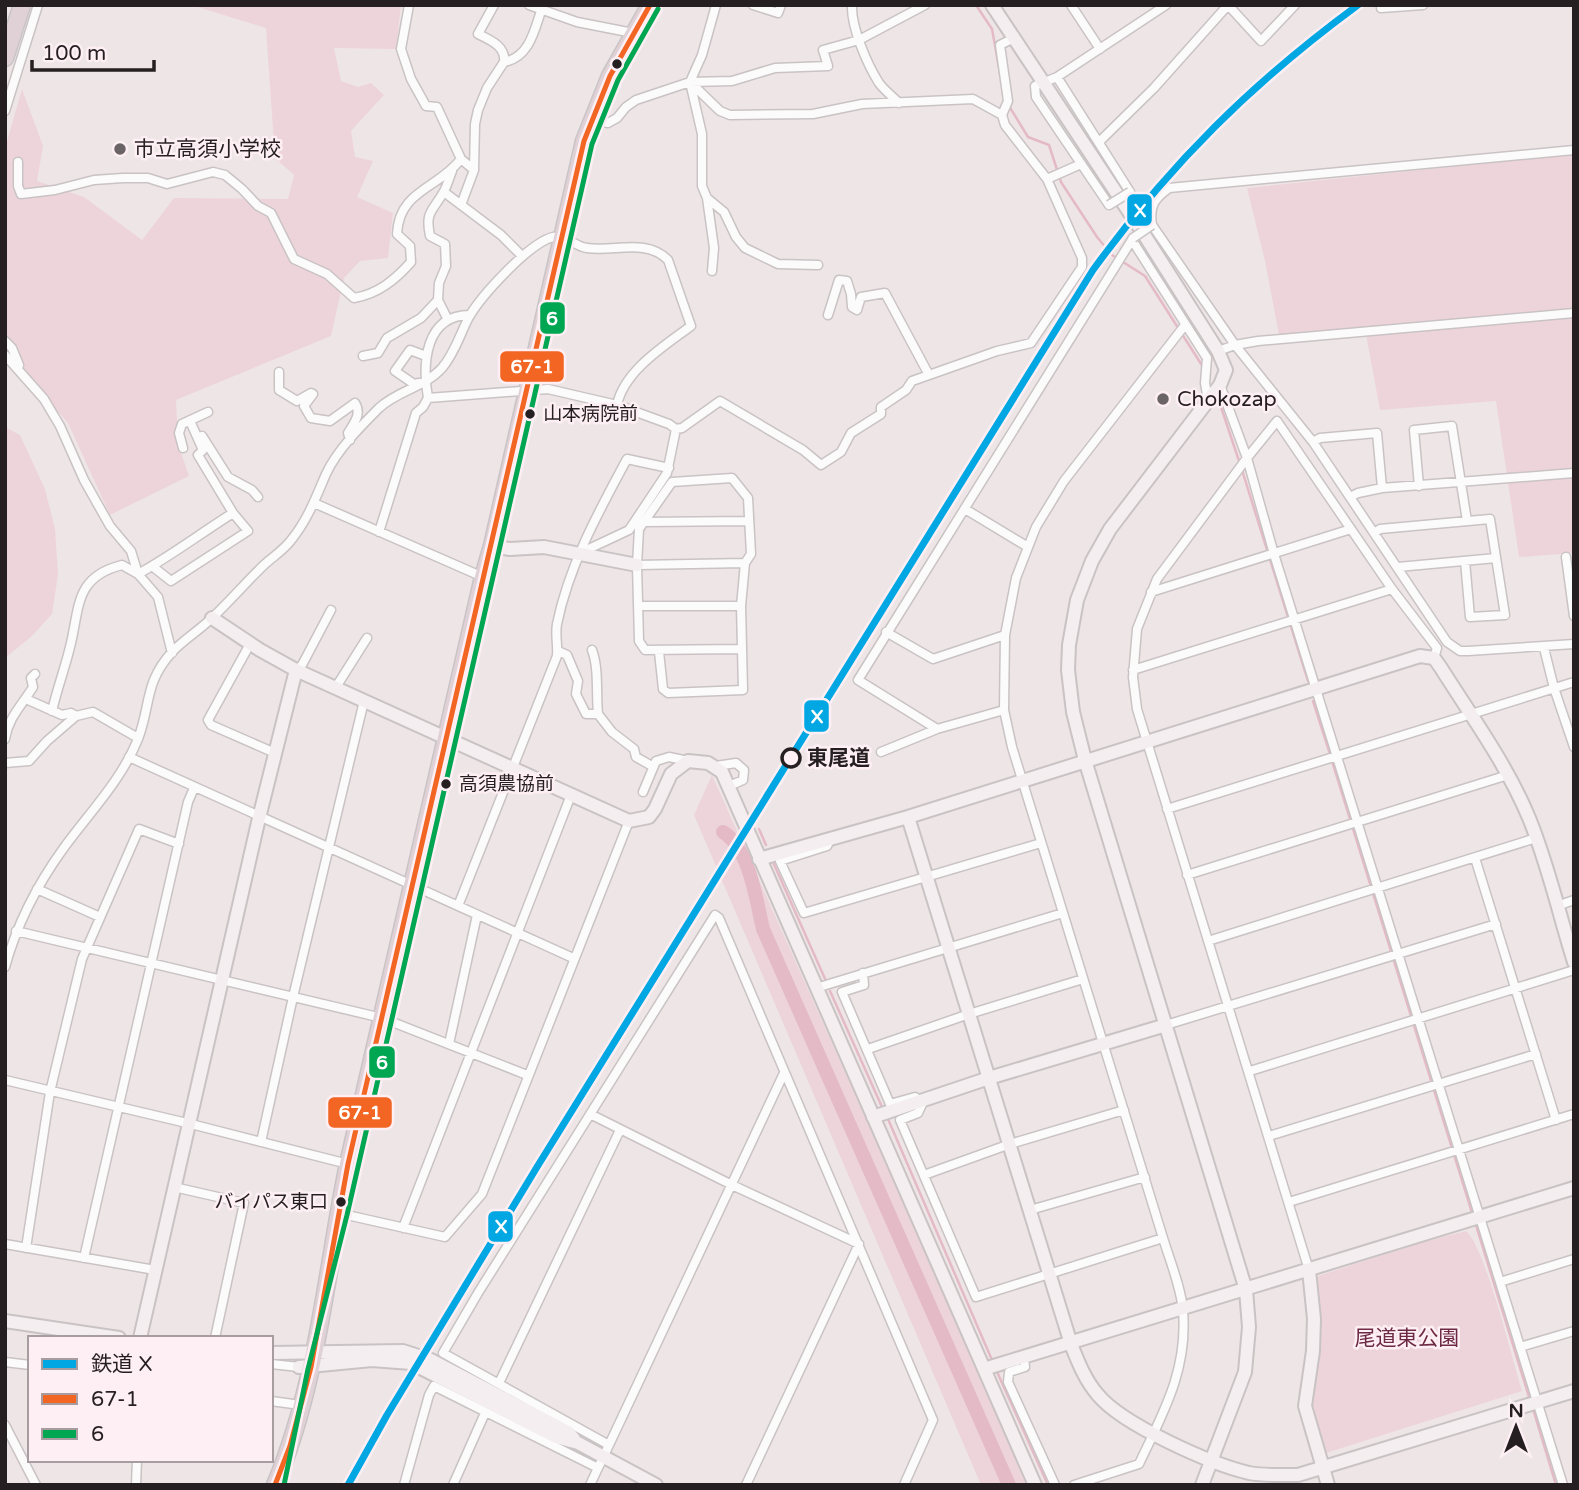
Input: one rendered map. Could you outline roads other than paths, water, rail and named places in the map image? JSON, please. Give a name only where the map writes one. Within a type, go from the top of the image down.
[{"type":"highway","points":[[5,58],[22,5]]},
{"type":"highway","points":[[275,1485],[293,1404],[334,1251],[348,1164],[584,141],[610,76],[649,5]]},
{"type":"highway","points":[[275,1485],[289,1451],[306,1359]]},
{"type":"street","points":[[5,111],[38,5]]},
{"type":"street","points":[[409,5],[401,49],[411,79],[426,106],[437,107],[461,159],[474,170]]},
{"type":"street","points":[[461,205],[474,170],[477,117],[487,88],[504,62],[505,55],[499,47],[478,34],[494,5]]},
{"type":"street","points":[[529,5],[542,7],[577,22],[633,33]]},
{"type":"street","points":[[712,271],[714,248],[707,198],[702,186],[702,134],[690,82],[702,55],[716,5]]},
{"type":"street","points":[[753,5],[778,13],[781,5]]},
{"type":"street","points":[[852,5],[859,40],[880,84],[899,103]]},
{"type":"street","points":[[593,120],[608,122],[617,118],[636,100],[690,82],[732,81],[775,68],[828,66],[823,50],[859,40],[925,5]]},
{"type":"street","points":[[992,5],[1218,351],[1226,370],[1220,385],[1110,529],[1092,561],[1077,600],[1069,645],[1068,670],[1073,712],[1085,761],[1246,1290],[1249,1327],[1245,1372],[1202,1485]]},
{"type":"street","points":[[1071,5],[1100,49]]},
{"type":"street","points":[[1057,77],[1130,192],[1109,205],[1036,97],[1035,86],[1057,77],[1166,5]]},
{"type":"street","points":[[1099,142],[1154,88],[1228,5],[1261,41],[1295,5]]},
{"type":"street","points":[[1381,8],[1423,5]]},
{"type":"street","points":[[504,62],[522,54],[531,42],[542,7]]},
{"type":"street","points":[[428,398],[548,389],[617,405],[676,429],[682,428],[720,401],[803,450],[821,465],[841,452],[851,433],[881,414],[881,407],[906,390],[912,381],[997,351],[1031,343],[1082,267],[1082,258],[1055,176],[1005,125],[1000,45],[1014,38]]},
{"type":"street","points":[[690,82],[720,111],[730,115],[813,114],[862,104],[973,99],[1005,108]]},
{"type":"street","points":[[1574,150],[1169,188],[1155,198],[1150,210],[1152,225],[1235,345],[1313,442],[1447,642],[1460,651],[1544,648],[1574,644]]},
{"type":"street","points":[[18,162],[18,186],[21,194],[55,190],[104,179],[148,178],[167,184],[214,172],[225,175],[258,206],[271,213],[294,259],[327,274],[354,298],[382,289],[396,279],[411,262],[410,246],[397,234],[397,219],[405,204],[452,170],[461,159]]},
{"type":"street","points":[[1055,176],[1081,164]]},
{"type":"street","points":[[449,320],[438,300],[439,283],[446,266],[445,244],[430,236],[427,222],[430,210],[444,192],[452,170]]},
{"type":"street","points":[[444,192],[501,235],[522,256]]},
{"type":"street","points":[[707,198],[724,212],[736,237],[745,248],[778,264],[818,265]]},
{"type":"street","points":[[937,729],[858,680],[1119,260],[1133,239],[1152,225]]},
{"type":"street","points":[[5,967],[16,931],[37,889],[62,849],[107,792],[129,757],[138,738],[149,689],[172,653],[290,542],[314,503],[327,473],[350,440],[381,406],[440,370],[452,355],[470,315],[493,284],[522,256],[552,237],[562,237],[585,248],[648,248],[668,260],[691,326],[649,357],[620,393],[617,405]]},
{"type":"street","points":[[1133,239],[1181,330],[1207,358],[1205,383],[1209,400]]},
{"type":"street","points":[[828,316],[839,280],[847,281],[852,307],[857,310],[860,297],[885,293],[929,375]]},
{"type":"street","points":[[363,356],[378,353],[387,338],[421,318],[438,300]]},
{"type":"street","points":[[1218,351],[1258,341],[1574,313]]},
{"type":"street","points":[[379,532],[416,414],[428,398],[425,381],[426,356],[434,333],[449,320],[460,315],[470,315]]},
{"type":"street","points":[[1074,1485],[1139,1464],[1170,1400],[1179,1370],[1183,1310],[1145,1177],[1012,747],[1004,710],[1005,635],[1016,578],[1036,527],[1064,481],[1181,330]]},
{"type":"street","points":[[5,341],[12,348],[20,370]]},
{"type":"street","points":[[425,381],[414,384],[395,371],[410,350],[426,356]]},
{"type":"street","points":[[5,355],[44,399],[110,526],[131,551],[138,574]]},
{"type":"street","points":[[279,372],[279,390],[297,401],[313,394],[304,406],[311,418],[330,421],[355,403],[358,416],[348,433],[350,440]]},
{"type":"street","points":[[1220,385],[1291,621],[1316,689],[1333,757],[1455,1151],[1520,1347],[1533,1404],[1563,1485]]},
{"type":"street","points":[[183,447],[179,433],[182,424],[208,412]]},
{"type":"street","points":[[152,566],[170,581],[248,531],[233,513],[198,455],[203,450],[192,420]]},
{"type":"street","points":[[192,420],[228,477],[258,497]]},
{"type":"street","points":[[1328,1485],[1305,1406],[1313,1351],[1314,1319],[1309,1270],[1137,709],[1133,670],[1137,629],[1151,592],[1166,564],[1277,421],[1435,653],[1508,775],[1536,838],[1574,962]]},
{"type":"street","points":[[1419,486],[1415,429],[1452,426],[1467,521]]},
{"type":"street","points":[[580,553],[629,530],[668,468],[676,429]]},
{"type":"street","points":[[1313,442],[1320,438],[1377,433],[1382,488]]},
{"type":"street","points":[[458,906],[558,651],[556,627],[588,532],[626,459],[668,468]]},
{"type":"street","points":[[1350,497],[1382,488],[1574,473]]},
{"type":"street","points":[[215,485],[228,477]]},
{"type":"street","points":[[659,652],[663,689],[667,693],[743,690],[741,606],[745,563],[751,554],[748,498],[732,478],[672,482],[639,529],[639,641],[645,650],[659,652],[740,649]]},
{"type":"street","points":[[314,503],[483,577]]},
{"type":"street","points":[[965,509],[1028,547]]},
{"type":"street","points":[[138,574],[233,513]]},
{"type":"street","points":[[1374,533],[1380,529],[1490,519],[1505,615],[1471,617],[1465,561]]},
{"type":"street","points":[[645,522],[749,521]]},
{"type":"street","points":[[1151,592],[1352,529]]},
{"type":"street","points":[[492,546],[510,549],[544,547],[637,565],[745,563]]},
{"type":"street","points":[[1566,557],[1574,616]]},
{"type":"street","points":[[1398,568],[1496,558]]},
{"type":"street","points":[[52,711],[71,645],[78,598],[98,574],[122,565],[138,574],[158,597],[172,653]]},
{"type":"street","points":[[1133,670],[1392,589]]},
{"type":"street","points":[[638,606],[741,606]]},
{"type":"street","points":[[140,1336],[259,818],[296,670],[302,665],[331,610]]},
{"type":"street","points":[[212,618],[250,644],[296,670],[629,821],[649,817],[671,774],[688,761]]},
{"type":"street","points":[[886,632],[933,659],[1005,635]]},
{"type":"street","points":[[336,687],[367,638]]},
{"type":"street","points":[[759,859],[1023,782],[1435,653],[1447,642]]},
{"type":"street","points":[[250,644],[208,720],[211,725],[275,753]]},
{"type":"street","points":[[1544,648],[1574,747]]},
{"type":"street","points":[[592,650],[596,662],[598,714],[612,732],[634,749],[636,757],[652,766]]},
{"type":"street","points":[[558,651],[567,654],[578,681],[576,694],[582,708],[586,714],[598,714]]},
{"type":"street","points":[[5,739],[6,730],[18,706],[33,687],[31,678],[35,674]]},
{"type":"street","points":[[578,681],[595,678]]},
{"type":"street","points":[[1167,809],[1574,682]]},
{"type":"street","points":[[26,699],[52,711],[76,716],[93,712],[138,738]]},
{"type":"street","points":[[261,1142],[364,701]]},
{"type":"street","points":[[881,752],[937,729],[1004,710]]},
{"type":"street","points":[[5,763],[29,761],[76,716]]},
{"type":"street","points":[[129,757],[573,958]]},
{"type":"street","points":[[643,793],[652,766],[656,761],[669,757],[708,762],[722,772],[1035,1485]]},
{"type":"street","points":[[716,766],[736,764],[744,770],[743,780],[729,786]]},
{"type":"street","points":[[1187,874],[1508,775]]},
{"type":"street","points":[[84,1258],[188,802],[194,788]]},
{"type":"street","points":[[403,1228],[469,1052],[571,795]]},
{"type":"street","points":[[908,817],[1071,1343],[1087,1381],[1100,1398],[1122,1417],[1153,1434],[1213,1460],[1272,1480],[1323,1468],[1574,1391]]},
{"type":"street","points":[[338,1213],[445,1237],[482,1194],[629,821]]},
{"type":"street","points":[[26,1248],[50,1092],[86,948],[139,829],[179,844]]},
{"type":"street","points":[[831,838],[827,846],[780,860],[803,913],[1041,843]]},
{"type":"street","points":[[1208,941],[1536,838]]},
{"type":"street","points":[[1475,858],[1556,1120]]},
{"type":"street","points":[[37,889],[100,917]]},
{"type":"street","points":[[1557,906],[1574,900]]},
{"type":"street","points":[[816,988],[1063,913]]},
{"type":"street","points":[[449,1044],[477,915]]},
{"type":"street","points":[[604,1457],[499,1383],[443,1353],[715,915],[719,918],[933,1420],[904,1485]]},
{"type":"street","points":[[873,1117],[1496,924]]},
{"type":"street","points":[[16,931],[382,1018],[527,1075]]},
{"type":"street","points":[[1250,1071],[1574,970]]},
{"type":"street","points":[[863,973],[864,985],[842,992],[890,1104],[915,1097],[923,1102]]},
{"type":"street","points":[[868,1049],[1083,979]]},
{"type":"street","points":[[1269,1136],[1536,1054]]},
{"type":"street","points":[[590,1485],[784,1073]]},
{"type":"street","points":[[5,1080],[348,1164]]},
{"type":"street","points":[[923,1102],[918,1113],[900,1120],[976,1297],[1163,1238]]},
{"type":"street","points":[[923,1175],[1010,1144],[1124,1110]]},
{"type":"street","points":[[590,1114],[732,1185],[859,1244]]},
{"type":"street","points":[[1289,1202],[1574,1114]]},
{"type":"street","points":[[499,1383],[620,1130]]},
{"type":"street","points":[[1030,1210],[1145,1177]]},
{"type":"street","points":[[174,1187],[244,1203],[215,1336]]},
{"type":"street","points":[[984,1369],[1024,1359],[1574,1188]]},
{"type":"street","points":[[5,1244],[155,1270]]},
{"type":"street","points":[[746,1485],[859,1244]]},
{"type":"street","points":[[1500,1282],[1574,1259]]},
{"type":"street","points":[[5,1321],[106,1336]]},
{"type":"street","points":[[1520,1347],[1574,1331]]},
{"type":"street","points":[[273,1364],[403,1352],[431,1360],[568,1432],[578,1443],[656,1485]]},
{"type":"street","points":[[273,1353],[306,1359]]},
{"type":"street","points":[[1024,1359],[1024,1367],[1009,1373],[1008,1382],[1055,1485]]},
{"type":"street","points":[[5,1362],[28,1365]]},
{"type":"street","points":[[404,1485],[429,1395],[434,1386],[485,1413],[604,1457]]},
{"type":"street","points":[[273,1401],[293,1404]]},
{"type":"street","points":[[453,1485],[485,1413]]},
{"type":"street","points":[[5,1426],[36,1485]]},
{"type":"street","points":[[136,1485],[137,1462]]},
{"type":"waterway","points":[[976,5],[992,29],[1000,73]]},
{"type":"waterway","points":[[1009,106],[1028,137],[1049,145],[1061,182],[1097,237],[1112,255],[1145,276],[1203,367]]},
{"type":"waterway","points":[[1221,407],[1240,464]]},
{"type":"waterway","points":[[1242,470],[1308,681]]},
{"type":"waterway","points":[[1313,701],[1330,754]]},
{"type":"waterway","points":[[1332,761],[1473,1216]]},
{"type":"waterway","points":[[759,829],[766,845]]},
{"type":"waterway","points":[[723,832],[740,850],[746,863],[763,929],[1009,1485]]},
{"type":"waterway","points":[[773,862],[826,981]]},
{"type":"waterway","points":[[830,991],[882,1107]]},
{"type":"waterway","points":[[888,1119],[992,1360]]},
{"type":"waterway","points":[[1475,1222],[1530,1400]]},
{"type":"waterway","points":[[998,1374],[1048,1485]]},
{"type":"waterway","points":[[1533,1409],[1556,1485]]},
{"type":"rail line","name":"X","points":[[348,1485],[387,1415],[537,1167],[1093,270],[1152,195],[1215,127],[1283,64],[1358,5]]},
{"type":"place","name":"市立高須小学校","points":[[120,149]]},
{"type":"place","name":"Chokozap","points":[[1163,399]]},
{"type":"place","name":"山本病院前","points":[[530,414]]},
{"type":"place","name":"東尾道","points":[[791,758]]},
{"type":"place","name":"高須農協前","points":[[446,784]]},
{"type":"place","name":"バイパス東口","points":[[341,1202]]},
{"type":"park label","name":"尾道東公園","points":[[1407,1338]]}]
